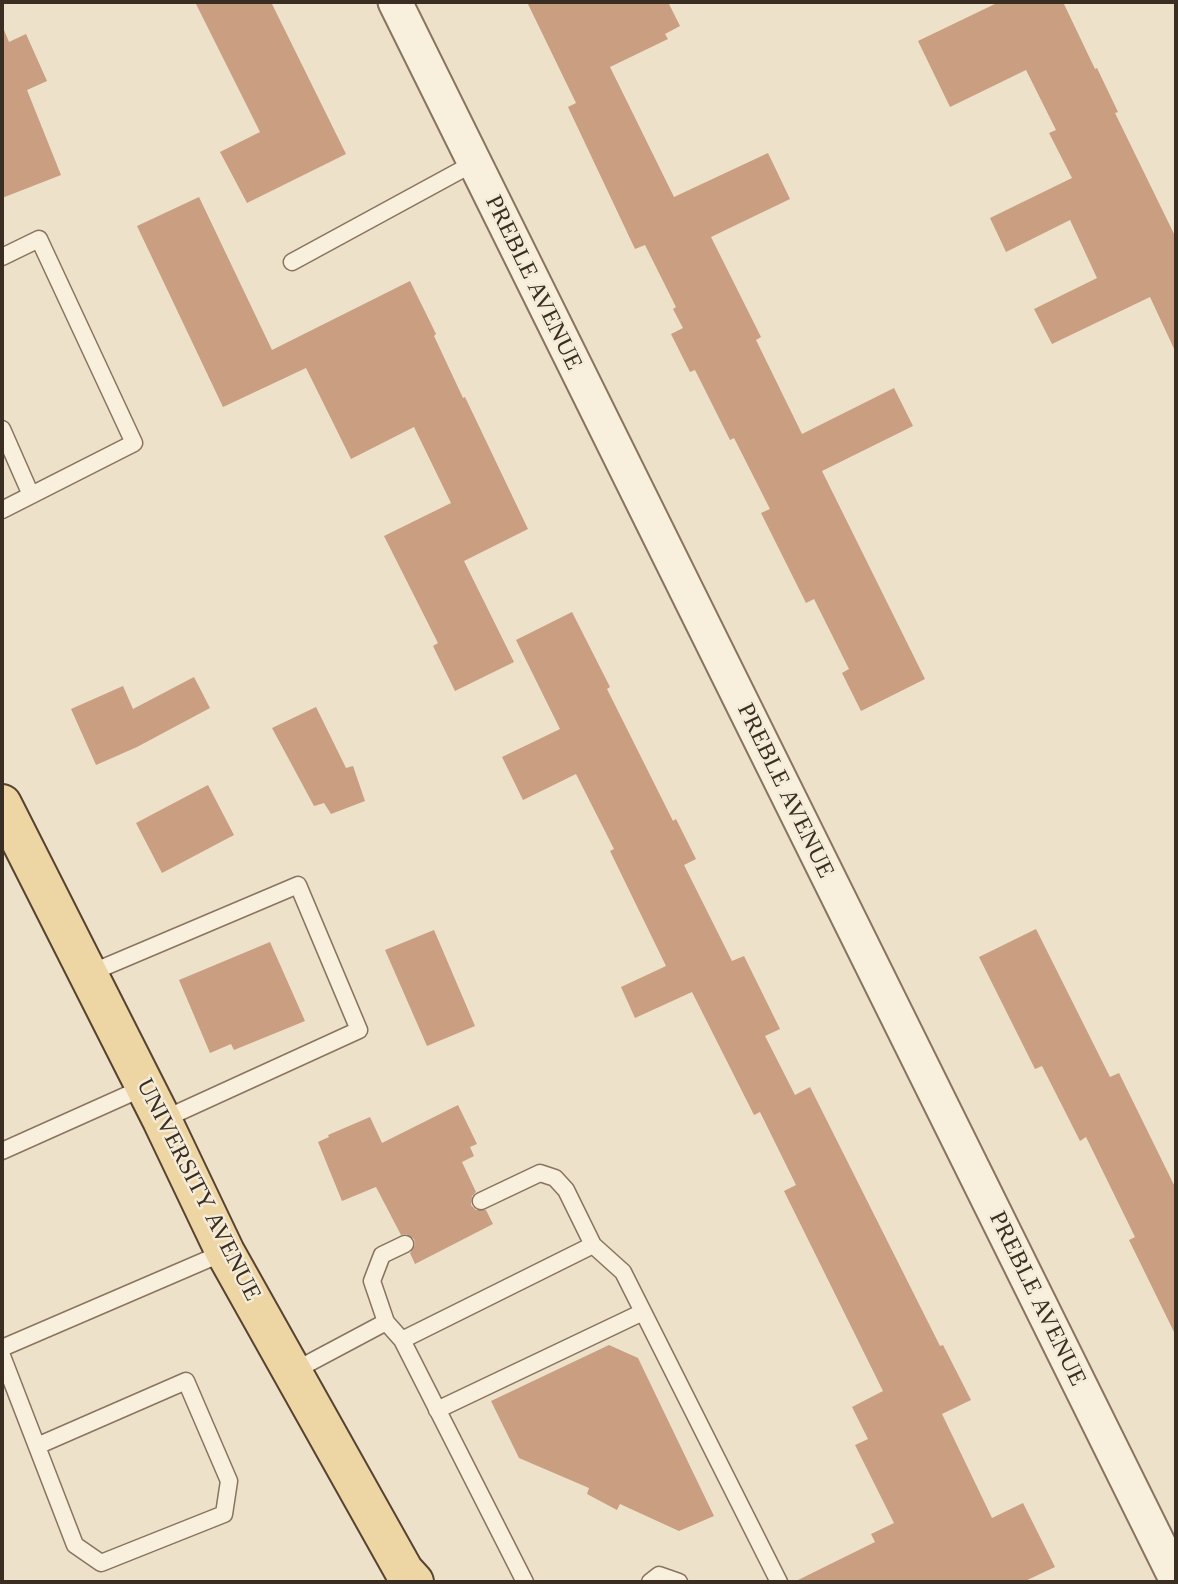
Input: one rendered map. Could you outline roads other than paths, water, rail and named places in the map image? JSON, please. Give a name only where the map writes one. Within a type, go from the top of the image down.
[{"type":"main road","name":"UNIVERSITY AVENUE","points":[[2,804],[225,1252],[408,1578]]},
{"type":"street","name":"PREBLE AVENUE","points":[[395,2],[1176,1579]]},
{"type":"lane","points":[[292,262],[474,163]]},
{"type":"lane","points":[[2,257],[39,240],[134,443],[2,510]]},
{"type":"lane","points":[[2,429],[31,495]]},
{"type":"lane","points":[[2,1151],[153,1103],[359,1030],[298,885],[88,974]]},
{"type":"lane","points":[[481,1201],[540,1173],[555,1178],[566,1190],[593,1245],[623,1272],[779,1582]]},
{"type":"lane","points":[[405,1244],[382,1255],[372,1281],[386,1322],[402,1340],[525,1582]]},
{"type":"lane","points":[[402,1340],[593,1245]]},
{"type":"lane","points":[[2,1348],[225,1252]]},
{"type":"lane","points":[[437,1410],[643,1312]]},
{"type":"lane","points":[[293,1371],[386,1322]]},
{"type":"lane","points":[[2,1356],[75,1545],[101,1563],[224,1514],[229,1481],[186,1381],[37,1446]]},
{"type":"lane","points":[[650,1582],[659,1575],[679,1582]]}]
